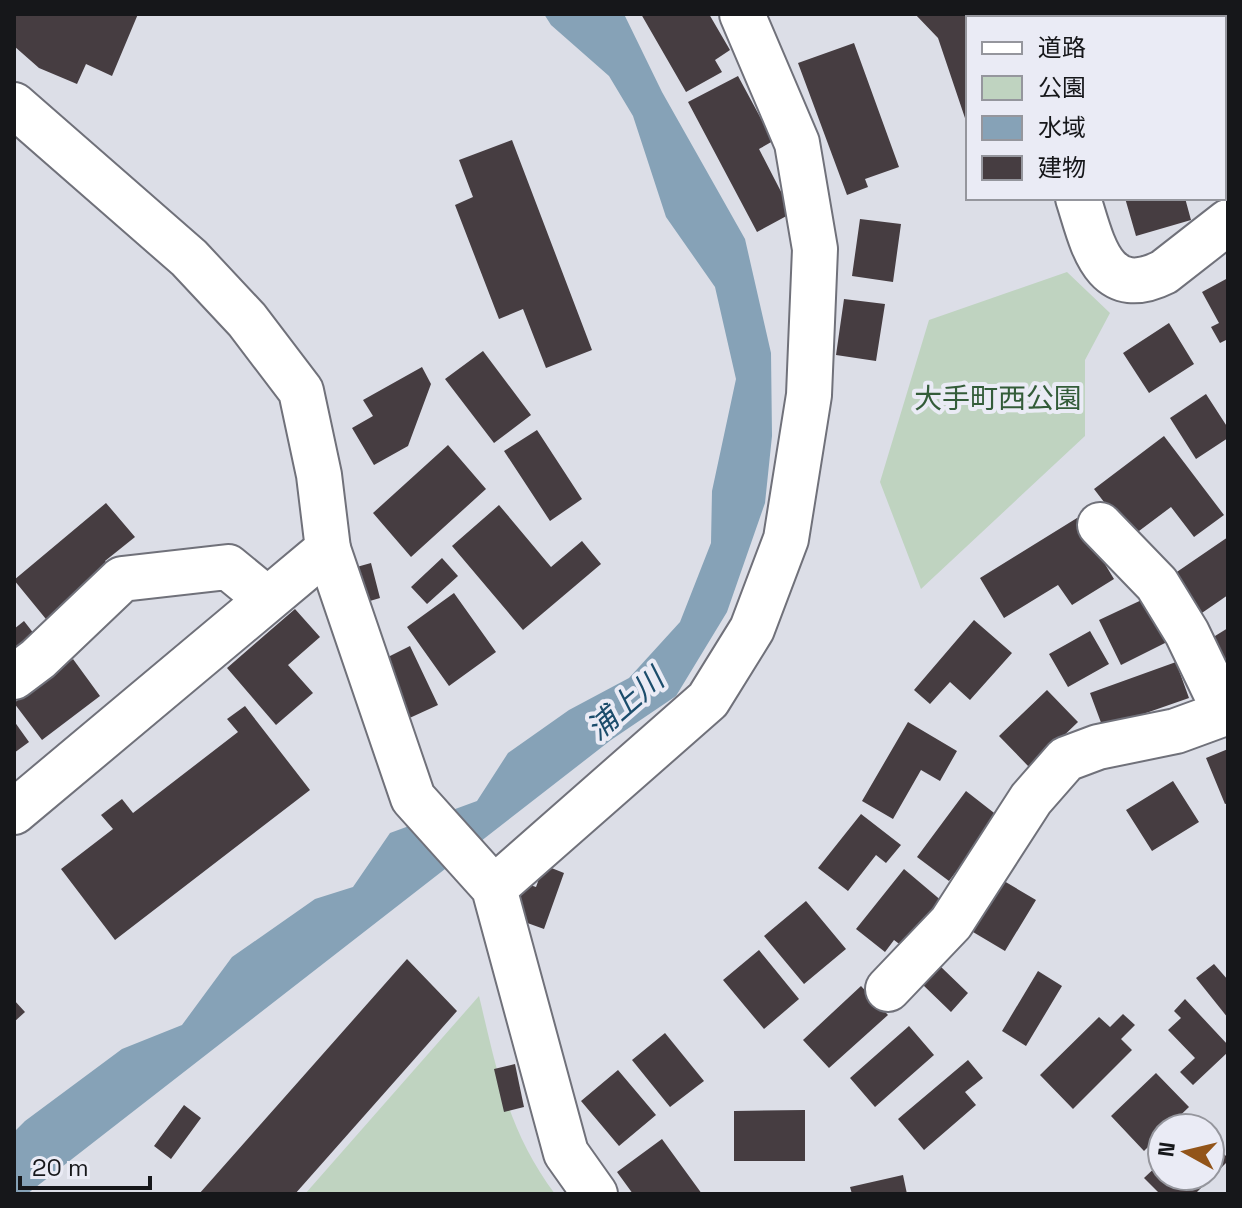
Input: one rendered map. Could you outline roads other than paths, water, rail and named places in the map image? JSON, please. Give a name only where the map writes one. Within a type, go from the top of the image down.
[{"type":"street","points":[[494,888],[708,700],[752,629],[786,539],[809,395],[815,249],[797,143],[742,14]]},
{"type":"street","points":[[14,105],[189,258],[247,320],[301,391],[319,475],[328,549],[413,798],[494,888],[566,1153],[595,1194]]},
{"type":"street","points":[[1079,200],[1098,260],[1114,274],[1135,281],[1164,272],[1228,222]]},
{"type":"street","points":[[888,989],[951,923],[1031,799],[1066,759],[1098,747],[1176,731],[1227,713],[1187,633],[1157,584],[1100,525]]},
{"type":"street","points":[[14,812],[328,549]]},
{"type":"street","points":[[14,677],[38,659],[122,579],[228,567],[267,599]]},
{"type":"water","name":"浦上川","points":[[544,14],[624,14],[662,92],[745,239],[771,353],[772,436],[765,503],[727,612],[676,696],[611,740],[27,1194],[14,1194],[14,1132],[25,1121],[122,1049],[182,1025],[232,957],[315,899],[353,887],[390,833],[477,801],[508,753],[569,710],[629,678],[680,622],[711,543],[712,491],[736,379],[715,287],[666,217],[633,116],[609,76],[551,25]]},
{"type":"park label","name":"大手町西公園","points":[[998,398]]}]
